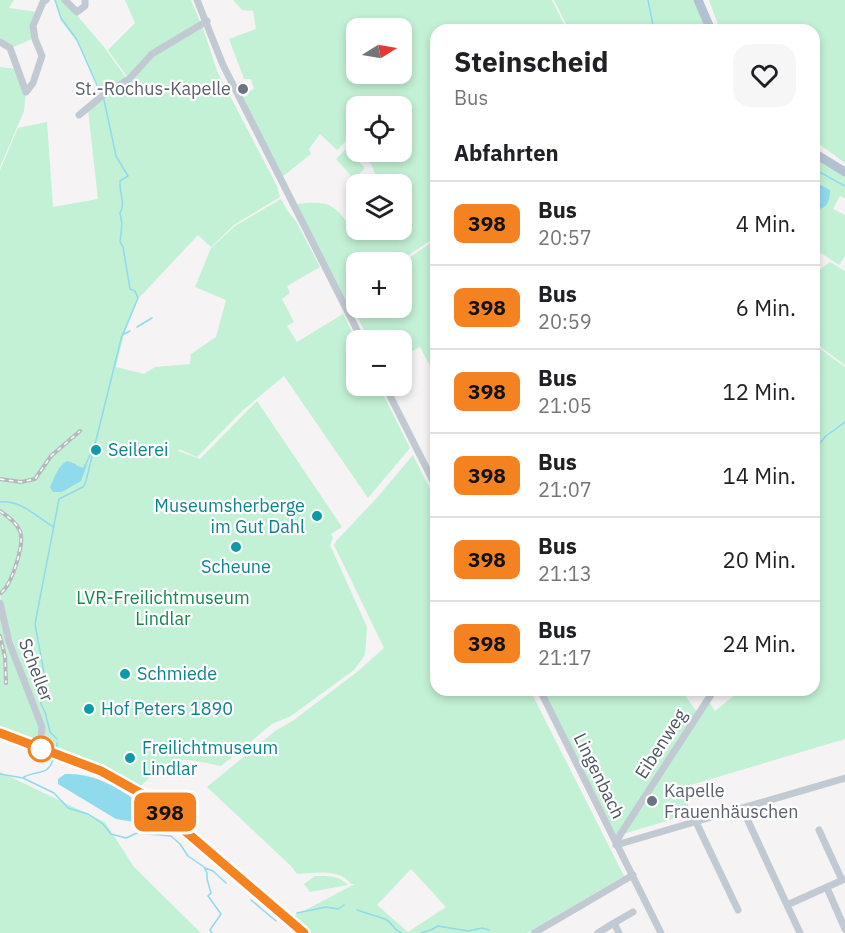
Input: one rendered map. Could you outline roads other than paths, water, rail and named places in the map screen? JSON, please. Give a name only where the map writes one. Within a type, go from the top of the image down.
[{"type":"main road","points":[[698,0],[708,24]]},
{"type":"main road","points":[[820,157],[845,172]]},
{"type":"main road","points":[[0,733],[101,771],[142,794],[304,933]]},
{"type":"street","points":[[0,42],[10,48],[26,92],[33,83],[42,56],[35,39],[33,26],[39,9],[46,0]]},
{"type":"street","points":[[65,0],[77,12],[84,6],[85,0]]},
{"type":"street","points":[[197,0],[223,65],[357,330]]},
{"type":"street","points":[[78,115],[129,79],[152,54],[207,21]]},
{"type":"street","points":[[390,396],[430,475]]},
{"type":"street","name":"Scheller","points":[[0,603],[9,642],[42,727],[40,748]]},
{"type":"street","name":"Lingenbach","points":[[543,696],[661,933]]},
{"type":"street","name":"Eibenweg","points":[[616,845],[710,696]]},
{"type":"street","points":[[616,845],[844,781]]},
{"type":"street","points":[[742,808],[800,933]]},
{"type":"street","points":[[696,822],[738,910]]},
{"type":"street","points":[[787,905],[844,880],[819,830]]},
{"type":"street","points":[[534,933],[633,875]]},
{"type":"street","points":[[827,888],[845,929]]},
{"type":"street","points":[[598,933],[633,912]]},
{"type":"street","points":[[614,923],[620,933]]},
{"type":"water","points":[[820,184],[830,190],[828,201],[821,209]]},
{"type":"water","points":[[67,461],[83,468],[85,464],[87,465],[81,481],[62,492],[53,492],[50,487],[61,466]]},
{"type":"water","points":[[65,774],[92,777],[117,788],[162,820],[159,826],[116,819],[58,784],[58,779]]},
{"type":"waterway","points":[[55,0],[61,18],[77,40],[100,92]]},
{"type":"waterway","points":[[648,0],[653,24]]},
{"type":"waterway","points":[[104,100],[116,156],[128,176],[120,181],[122,206],[120,242],[123,247],[130,289],[135,291],[138,298],[123,334]]},
{"type":"waterway","points":[[820,172],[845,186]]},
{"type":"waterway","points":[[137,327],[152,318]]},
{"type":"waterway","points":[[57,739],[50,732],[41,704],[39,686],[45,678],[35,624],[59,499],[83,487],[86,481],[122,335],[130,331]]},
{"type":"waterway","points":[[820,443],[845,422]]},
{"type":"waterway","points":[[86,464],[95,443]]},
{"type":"waterway","points":[[0,502],[22,506],[54,527]]},
{"type":"waterway","points":[[57,743],[57,750]]},
{"type":"waterway","points":[[24,777],[45,770],[53,759]]},
{"type":"waterway","points":[[0,774],[23,778],[54,793],[68,808],[88,814],[103,824],[111,834],[126,838],[137,833],[171,836],[188,856],[204,867],[207,873],[211,893],[208,896],[221,914],[210,930],[212,933]]},
{"type":"waterway","points":[[205,868],[213,871],[226,883]]},
{"type":"waterway","points":[[251,900],[276,921]]},
{"type":"waterway","points":[[297,913],[326,907],[338,909],[344,905]]},
{"type":"waterway","points":[[357,910],[385,919],[402,933]]},
{"type":"waterway","points":[[421,933],[438,926],[468,931],[482,928],[489,930]]},
{"type":"railway","points":[[0,479],[21,482],[35,479],[51,456],[80,431]]},
{"type":"railway","points":[[0,511],[12,520],[20,531],[21,537],[13,573],[1,593]]},
{"type":"railway","points":[[0,636],[5,657],[6,683]]},
{"type":"place","name":"St.-Rochus-Kapelle","points":[[243,89]]},
{"type":"place","name":"Seilerei","points":[[96,450]]},
{"type":"place","name":"Museumsherberge im Gut Dahl","points":[[317,516]]},
{"type":"place","name":"Scheune","points":[[236,547]]},
{"type":"place","name":"Schmiede","points":[[125,674]]},
{"type":"place","name":"Hof Peters 1890","points":[[89,709]]},
{"type":"place","name":"Freilichtmuseum Lindlar","points":[[130,758]]},
{"type":"place","name":"Kapelle Frauenhäuschen","points":[[652,801]]},
{"type":"park label","name":"LVR-Freilichtmuseum Lindlar","points":[[163,608]]}]
